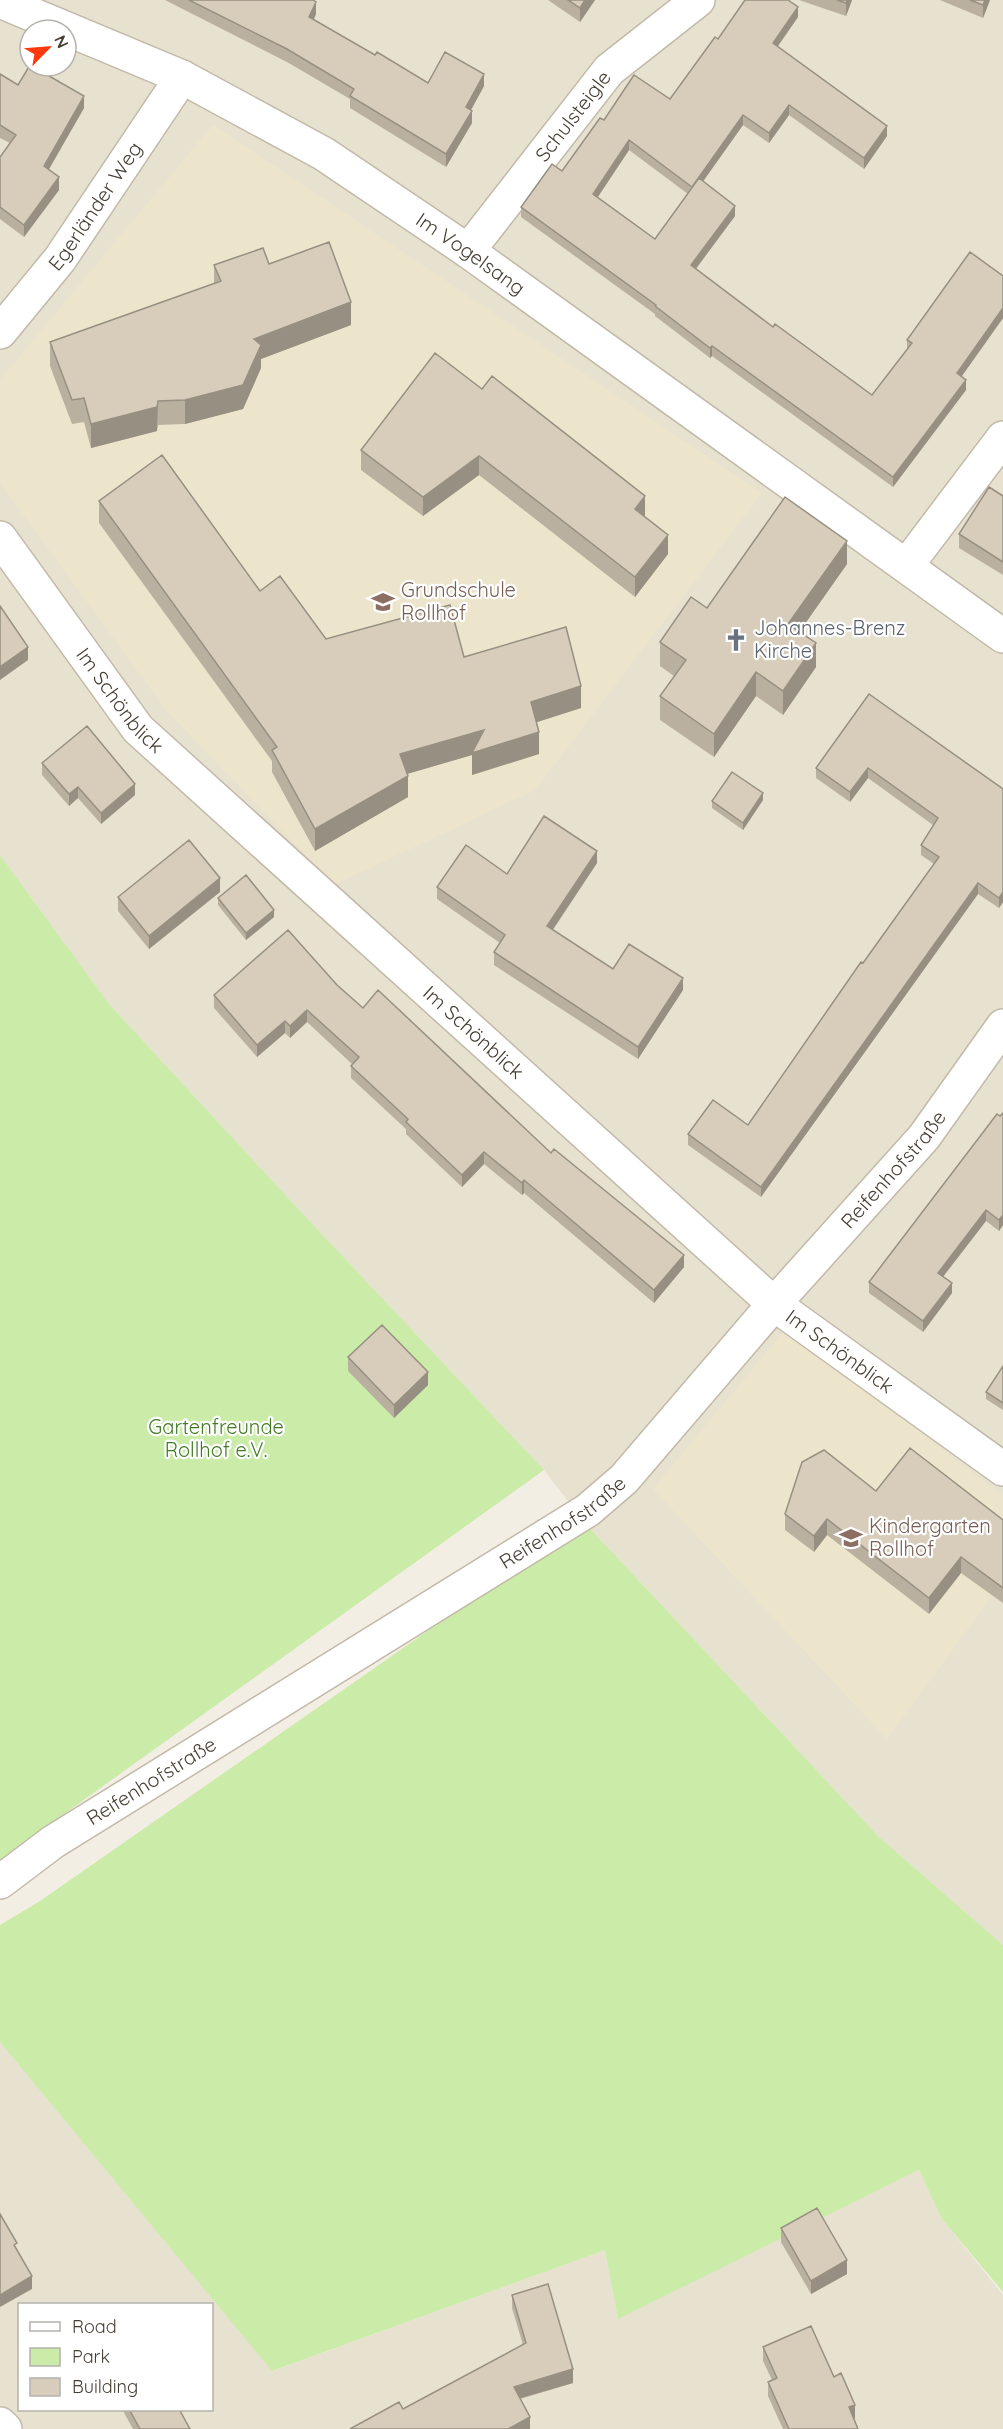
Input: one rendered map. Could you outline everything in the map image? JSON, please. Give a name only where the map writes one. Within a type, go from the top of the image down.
[{"type":"street","name":"Schulsteigle","points":[[468,251],[609,70],[698,0]]},
{"type":"street","name":"Im Vogelsang","points":[[0,1],[182,77],[324,154],[468,251],[1003,636]]},
{"type":"street","name":"Egerländer Weg","points":[[0,332],[60,259],[182,77]]},
{"type":"street","points":[[907,565],[1003,438]]},
{"type":"street","name":"Im Schönblick","points":[[0,538],[138,729],[774,1304],[1003,1469]]},
{"type":"street","name":"Reifenhofstraße","points":[[0,1882],[53,1842],[588,1510],[624,1479],[774,1304],[924,1137],[1003,1026]]},
{"type":"street","points":[[0,2424],[5,2429]]},
{"type":"shaded area","points":[[0,0],[1003,0],[1003,1945],[879,1837],[584,1522],[544,1470],[109,1004],[0,855]]},
{"type":"shaded area","name":"Grundschule Rollhof","points":[[213,125],[762,493],[535,790],[334,885],[167,711],[0,483],[0,380]]},
{"type":"shaded area","name":"Kindergarten Rollhof","points":[[785,1330],[1003,1496],[1003,1581],[887,1739],[653,1489]]},
{"type":"shaded area","points":[[0,2042],[273,2371],[605,2250],[618,2318],[919,2170],[942,2219],[1003,2295],[1003,2429],[0,2429]]},
{"type":"green space","name":"Gartenfreunde Rollhof e.V.","points":[[0,855],[109,1004],[544,1470],[0,1860]]},
{"type":"green space","points":[[584,1522],[879,1837],[1003,1945],[1003,2292],[942,2219],[919,2170],[618,2319],[605,2250],[272,2371],[0,2042],[0,1925],[40,1901]]},
{"type":"building","points":[[189,0],[313,0],[316,2],[309,17],[375,55],[377,52],[428,83],[445,52],[484,74],[466,107],[472,111],[446,154],[350,96],[354,89],[287,49]]},
{"type":"building","points":[[568,0],[585,0],[580,8]]},
{"type":"building","points":[[745,0],[788,0],[798,7],[773,43],[887,126],[864,158],[789,105],[769,133],[743,115],[692,187],[629,140],[593,194],[655,239],[699,178],[735,206],[691,265],[773,327],[775,324],[872,395],[912,343],[907,340],[970,252],[1003,276],[1003,308],[957,373],[966,380],[893,477],[712,346],[710,348],[656,305],[521,207],[552,164],[562,171],[600,118],[604,120],[634,75],[670,99],[715,37],[718,39]]},
{"type":"building","points":[[970,0],[985,0],[983,5]]},
{"type":"building","points":[[0,74],[18,85],[22,78],[53,78],[84,96],[44,166],[59,177],[24,225],[0,207],[0,157],[16,135],[0,125]]},
{"type":"building","points":[[329,242],[351,302],[254,339],[261,345],[243,385],[185,400],[158,401],[157,407],[91,424],[84,398],[72,400],[50,342],[221,281],[214,265],[263,248],[269,264]]},
{"type":"building","points":[[435,353],[482,389],[492,376],[645,496],[635,509],[668,535],[635,577],[479,456],[423,497],[361,450]]},
{"type":"building","points":[[162,455],[260,591],[280,576],[326,639],[450,605],[464,657],[566,627],[581,686],[531,702],[539,732],[472,753],[484,730],[400,754],[408,776],[315,829],[272,750],[277,747],[99,501]]},
{"type":"building","points":[[989,487],[1003,496],[1003,562],[959,534]]},
{"type":"building","name":"Johannes-Brenz Kirche","points":[[785,497],[847,541],[788,624],[816,643],[783,691],[756,672],[714,734],[660,696],[686,660],[660,642],[691,597],[707,608]]},
{"type":"building","points":[[0,606],[28,647],[0,667]]},
{"type":"building","points":[[869,694],[1003,789],[1003,892],[999,898],[978,883],[761,1187],[688,1134],[713,1100],[748,1125],[861,962],[863,963],[939,857],[921,845],[938,818],[868,768],[850,792],[816,768]]},
{"type":"building","points":[[87,726],[135,784],[101,813],[78,787],[69,794],[42,763]]},
{"type":"building","points":[[732,772],[763,793],[743,823],[712,801]]},
{"type":"building","points":[[544,816],[597,851],[547,926],[613,969],[629,944],[683,978],[638,1047],[494,952],[505,935],[437,887],[466,845],[507,874]]},
{"type":"building","points":[[189,840],[220,878],[149,936],[118,897]]},
{"type":"building","points":[[246,875],[274,910],[246,933],[218,898]]},
{"type":"building","points":[[288,930],[337,985],[363,1008],[378,990],[551,1153],[554,1149],[684,1255],[654,1290],[524,1180],[522,1183],[484,1152],[462,1175],[406,1122],[408,1119],[351,1066],[359,1057],[307,1010],[290,1026],[285,1021],[257,1045],[214,995]]},
{"type":"building","points":[[1003,1113],[1003,1215],[999,1220],[986,1210],[938,1273],[952,1283],[923,1321],[869,1282],[997,1114],[1000,1116]]},
{"type":"building","points":[[382,1325],[428,1372],[394,1405],[348,1357]]},
{"type":"building","points":[[1003,1366],[1003,1403],[986,1392]]},
{"type":"building","points":[[910,1448],[1003,1520],[1003,1588],[961,1557],[929,1598],[827,1519],[814,1536],[785,1514],[802,1462],[824,1450],[876,1491]]},
{"type":"building","points":[[817,2208],[847,2260],[811,2281],[781,2228]]},
{"type":"building","points":[[0,2214],[17,2243],[14,2245],[32,2276],[0,2295]]},
{"type":"building","points":[[548,2284],[573,2369],[514,2387],[530,2417],[508,2429],[350,2429],[399,2402],[403,2409],[526,2343],[512,2295]]},
{"type":"building","points":[[811,2326],[834,2377],[841,2373],[855,2405],[849,2407],[858,2429],[789,2429],[768,2382],[777,2378],[763,2347]]},
{"type":"building","points":[[130,2411],[180,2411],[190,2429],[140,2429]]},
{"type":"place","name":"Grundschule Rollhof","points":[[383,602]]},
{"type":"place","name":"Johannes-Brenz Kirche","points":[[736,640]]},
{"type":"place","name":"Kindergarten Rollhof","points":[[851,1538]]}]
